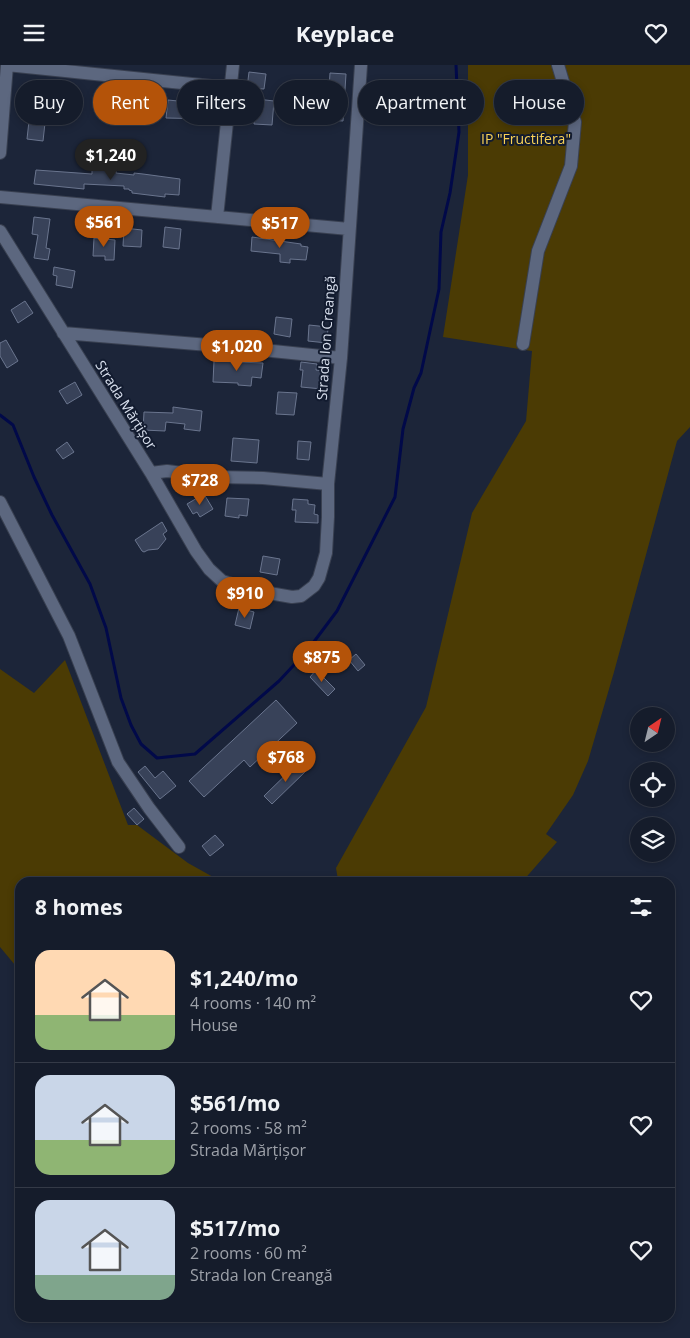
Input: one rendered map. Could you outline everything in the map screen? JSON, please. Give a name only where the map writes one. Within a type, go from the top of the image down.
[{"type":"street","points":[[0,153],[7,65],[177,82]]},
{"type":"street","points":[[232,80],[233,65]]},
{"type":"street","name":"Strada Ion Creangă","points":[[326,553],[328,484],[341,358],[361,65]]},
{"type":"street","points":[[524,344],[538,251],[571,166],[575,122],[558,65]]},
{"type":"street","points":[[217,217],[227,125]]},
{"type":"street","points":[[0,197],[349,229]]},
{"type":"street","name":"Strada Mărțișor","points":[[0,231],[151,473],[196,551],[209,569],[222,581],[252,590],[292,597],[301,595],[314,586],[320,578],[326,553]]},
{"type":"street","points":[[63,333],[341,358]]},
{"type":"street","points":[[151,473],[167,471],[214,477],[264,478],[328,484]]},
{"type":"street","points":[[0,502],[69,636],[118,761],[149,808],[179,847]]},
{"type":"green space","name":"IP \"Fructifera\"","points":[[468,65],[690,65],[690,427],[677,441],[588,761],[573,795],[546,834],[557,842],[526,877],[338,877],[336,868],[426,707],[472,513],[526,421],[532,351],[443,337],[468,175],[468,125],[484,125],[484,80],[468,80]]},
{"type":"green space","points":[[65,660],[128,825],[137,825],[188,863],[213,877],[15,877],[15,965],[0,947],[0,669],[34,693]]},
{"type":"building","points":[[249,72],[266,74],[264,89],[264,80],[248,80]]},
{"type":"building","points":[[330,73],[346,74],[346,80],[330,80]]},
{"type":"building","points":[[168,100],[177,101],[177,118],[167,118]]},
{"type":"building","points":[[264,100],[274,101],[272,125],[264,125]]},
{"type":"building","points":[[29,125],[45,125],[43,141],[27,139]]},
{"type":"building","points":[[92,169],[116,170],[116,173],[134,175],[134,173],[180,179],[179,195],[165,194],[165,197],[132,193],[129,189],[124,189],[124,186],[84,184],[84,189],[34,184],[36,170],[92,174]]},
{"type":"building","points":[[34,217],[50,219],[46,248],[50,249],[48,260],[34,258],[38,235],[32,234]]},
{"type":"building","points":[[165,227],[181,229],[179,249],[163,247]]},
{"type":"building","points":[[124,228],[142,230],[141,247],[123,246]]},
{"type":"building","points":[[252,237],[301,244],[301,246],[308,247],[306,260],[290,259],[290,263],[280,262],[280,254],[251,251]]},
{"type":"building","points":[[94,238],[115,240],[114,260],[105,260],[105,256],[93,256]]},
{"type":"building","points":[[54,267],[75,271],[72,288],[56,285],[57,276],[53,275]]},
{"type":"building","points":[[25,301],[33,313],[18,323],[11,310]]},
{"type":"building","points":[[276,317],[292,319],[290,337],[274,334]]},
{"type":"building","points":[[309,325],[328,327],[327,343],[308,341]]},
{"type":"building","points":[[6,340],[18,361],[7,368],[0,356],[0,343]]},
{"type":"building","points":[[214,361],[263,363],[261,378],[252,377],[251,386],[238,385],[238,383],[213,382]]},
{"type":"building","points":[[301,362],[317,364],[316,370],[323,371],[322,389],[301,387],[303,370],[300,370]]},
{"type":"building","points":[[75,382],[82,395],[67,404],[59,391]]},
{"type":"building","points":[[278,392],[297,393],[294,415],[276,414]]},
{"type":"building","points":[[173,407],[202,411],[200,431],[184,429],[185,424],[166,422],[165,431],[143,430],[144,412],[173,413]]},
{"type":"building","points":[[233,438],[259,440],[257,463],[231,461]]},
{"type":"building","points":[[298,441],[311,442],[309,460],[297,459]]},
{"type":"building","points":[[67,442],[74,452],[63,459],[56,450]]},
{"type":"building","points":[[204,494],[213,509],[200,517],[197,512],[193,514],[187,504]]},
{"type":"building","points":[[227,498],[249,499],[247,516],[239,515],[239,518],[225,516]]},
{"type":"building","points":[[293,499],[308,500],[308,504],[315,505],[314,514],[318,515],[318,523],[295,522],[296,510],[292,510]]},
{"type":"building","points":[[162,522],[167,531],[163,534],[166,539],[158,549],[142,551],[135,540]]},
{"type":"building","points":[[263,556],[280,559],[277,575],[260,572]]},
{"type":"building","points":[[239,608],[254,612],[250,629],[235,625]]},
{"type":"building","points":[[356,654],[365,665],[358,671],[349,660]]},
{"type":"building","points":[[316,670],[335,689],[328,696],[310,677]]},
{"type":"building","points":[[276,700],[297,723],[250,767],[244,760],[204,797],[189,781]]},
{"type":"building","points":[[300,761],[308,769],[272,804],[264,796]]},
{"type":"building","points":[[145,766],[155,778],[163,771],[176,786],[160,799],[138,772]]},
{"type":"building","points":[[134,808],[144,819],[137,825],[127,814]]},
{"type":"building","points":[[215,835],[224,845],[210,856],[202,846]]},
{"type":"waterway","points":[[0,415],[13,425],[52,515],[90,584],[106,628],[121,698],[131,725],[141,744],[157,758],[195,754],[279,681],[307,651],[337,611],[395,497],[403,429],[414,388],[421,373],[439,289],[441,232],[450,193],[459,132],[456,65]]}]
